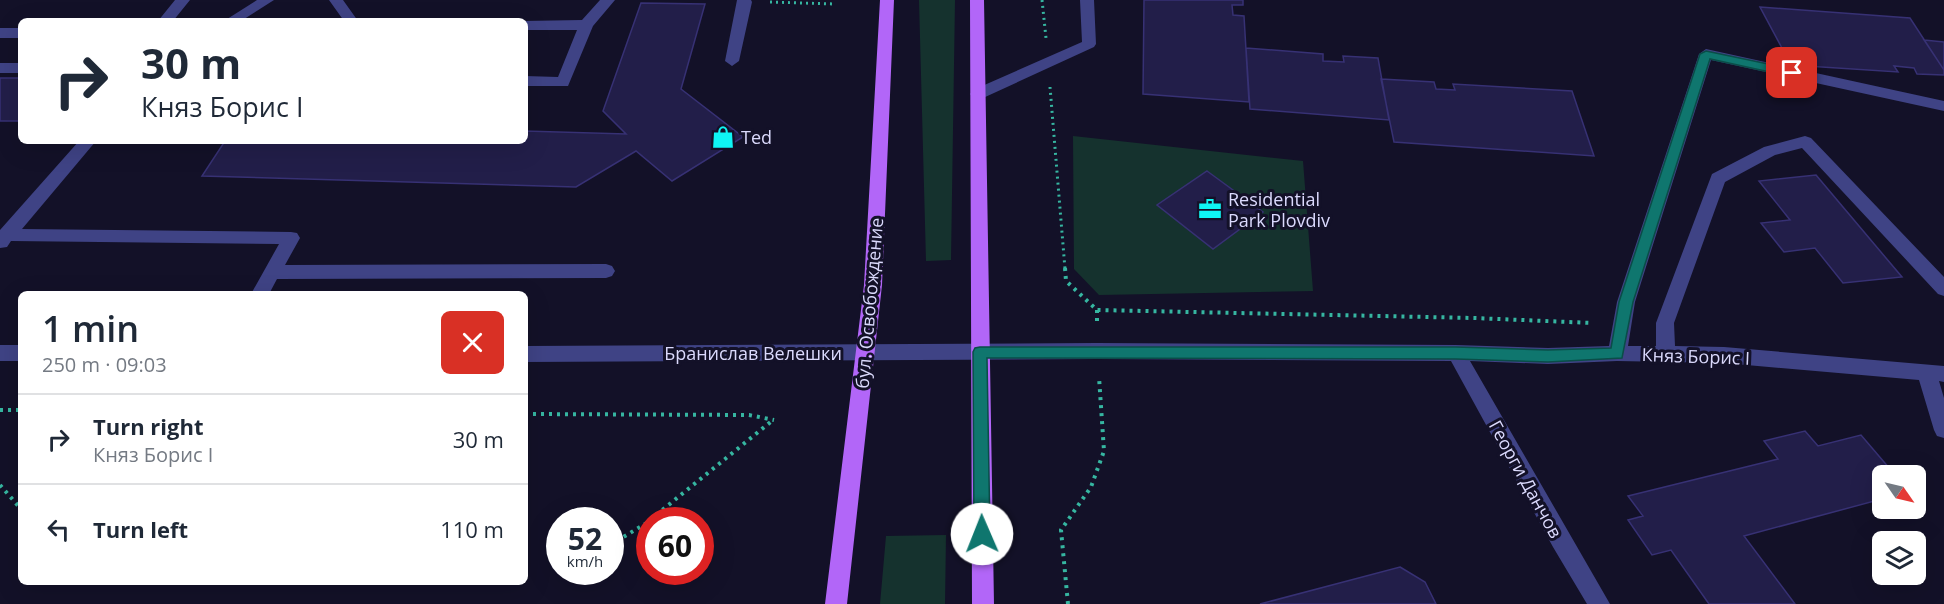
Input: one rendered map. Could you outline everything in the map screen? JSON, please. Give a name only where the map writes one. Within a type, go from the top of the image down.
[{"type":"main road","name":"бул. Освобождение","points":[[836,604],[873,285],[887,0]]},
{"type":"main road","points":[[977,0],[983,604]]},
{"type":"street","points":[[168,18],[183,0]]},
{"type":"street","points":[[236,18],[267,0]]},
{"type":"street","points":[[336,0],[349,18]]},
{"type":"street","points":[[528,81],[563,82],[586,25],[608,0]]},
{"type":"street","points":[[978,94],[1089,44],[1087,0]]},
{"type":"street","points":[[732,61],[745,1]]},
{"type":"street","points":[[528,25],[586,25]]},
{"type":"street","points":[[0,33],[18,33]]},
{"type":"street","points":[[1617,354],[1620,324],[1706,54],[1944,106]]},
{"type":"street","points":[[0,68],[18,68]]},
{"type":"street","points":[[1666,354],[1665,322],[1719,178],[1770,151],[1805,142],[1944,289]]},
{"type":"street","points":[[3,239],[85,144]]},
{"type":"street","points":[[3,239],[291,238],[262,291]]},
{"type":"street","points":[[273,272],[606,271]]},
{"type":"street","name":"Бранислав Велешки","points":[[528,354],[980,352]]},
{"type":"street","name":"Княз Борис I","points":[[980,352],[1724,355],[1935,374]]},
{"type":"street","points":[[0,353],[18,353]]},
{"type":"street","name":"Георги Данчов","points":[[1456,353],[1554,531],[1599,604]]},
{"type":"street","points":[[1935,374],[1944,430]]},
{"type":"path","points":[[1042,0],[1066,281],[1097,310],[1474,318],[1620,324]]},
{"type":"path","points":[[745,1],[834,4]]},
{"type":"path","points":[[0,410],[18,410]]},
{"type":"path","points":[[528,414],[749,415],[774,420],[667,507]]},
{"type":"path","points":[[1068,604],[1061,530],[1091,487],[1104,451]]},
{"type":"path","points":[[0,485],[18,506]]},
{"type":"green space","points":[[919,0],[955,0],[951,260],[926,261]]},
{"type":"green space","points":[[1073,136],[1303,161],[1313,291],[1099,295],[1074,269]]},
{"type":"green space","points":[[946,535],[945,604],[880,604],[886,536]]},
{"type":"building","points":[[1144,0],[1243,0],[1243,5],[1232,5],[1233,15],[1244,16],[1249,102],[1143,94]]},
{"type":"building","points":[[641,3],[705,4],[681,89],[743,137],[672,181],[636,151],[576,187],[202,176],[223,144],[528,144],[528,131],[626,134],[603,111]]},
{"type":"building","points":[[1760,7],[1910,18],[1944,70],[1944,75],[1917,74],[1914,68],[1894,66],[1898,72],[1791,65]]},
{"type":"building","points":[[1924,40],[1944,42],[1944,70]]},
{"type":"building","points":[[1246,48],[1323,54],[1323,61],[1344,62],[1343,56],[1378,58],[1389,120],[1250,109]]},
{"type":"building","points":[[0,78],[18,78],[18,121],[0,121]]},
{"type":"building","points":[[1381,79],[1434,82],[1436,89],[1455,90],[1453,84],[1572,91],[1594,156],[1394,142]]},
{"type":"building","name":"Residential Park Plovdiv","points":[[1207,171],[1263,212],[1213,249],[1157,205]]},
{"type":"building","points":[[1816,175],[1902,277],[1843,283],[1815,248],[1784,252],[1761,223],[1790,220],[1759,181]]},
{"type":"building","points":[[1805,431],[1818,446],[1861,435],[1887,465],[1872,465],[1872,502],[1744,536],[1795,604],[1709,604],[1671,550],[1652,555],[1628,520],[1643,516],[1628,496],[1778,459],[1764,441]]},
{"type":"building","points":[[1400,567],[1425,582],[1436,604],[1260,604]]},
{"type":"place","name":"Ted","points":[[723,137]]},
{"type":"place","name":"Residential Park Plovdiv","points":[[1210,209]]},
{"type":"route","points":[[982,534],[980,352],[1456,353],[1548,356],[1617,354],[1620,324],[1626,302],[1706,54],[1792,73]]}]
